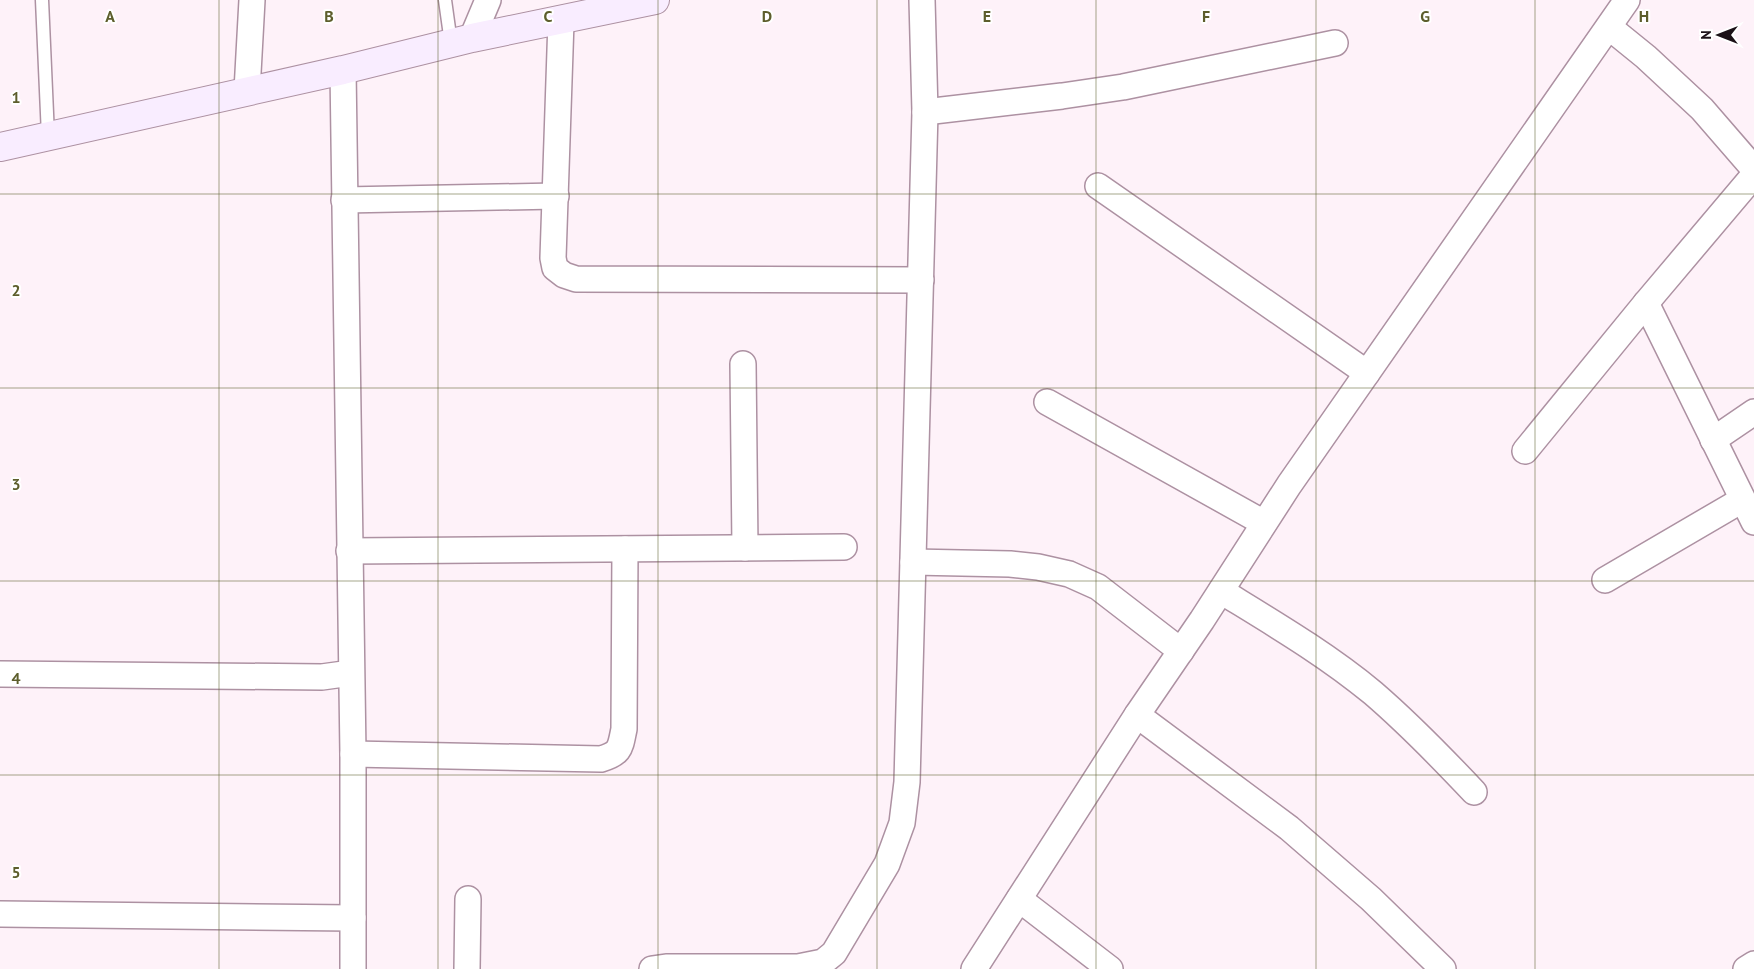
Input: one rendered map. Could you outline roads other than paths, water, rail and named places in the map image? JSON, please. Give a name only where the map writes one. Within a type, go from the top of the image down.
[{"type":"main road","points":[[0,147],[462,41],[655,0]]},
{"type":"street","points":[[247,91],[252,0]]},
{"type":"street","points":[[462,41],[488,0]]},
{"type":"street","points":[[652,969],[666,967],[798,968],[823,962],[834,953],[887,864],[902,823],[907,782],[921,280],[925,112],[922,0]]},
{"type":"street","points":[[974,969],[1264,523],[1627,0]]},
{"type":"street","points":[[561,21],[553,258],[555,268],[564,275],[576,278],[921,280]]},
{"type":"street","points":[[1609,27],[1646,57],[1702,108],[1754,169]]},
{"type":"street","points":[[925,112],[1123,87],[1335,43]]},
{"type":"street","points":[[342,70],[352,754],[353,969]]},
{"type":"street","points":[[1525,451],[1646,302],[1754,175]]},
{"type":"street","points":[[1098,186],[1367,373]]},
{"type":"street","points":[[344,200],[556,196]]},
{"type":"street","points":[[1646,302],[1754,522]]},
{"type":"street","points":[[743,364],[745,548]]},
{"type":"street","points":[[1047,402],[1264,523]]},
{"type":"street","points":[[1713,440],[1754,412]]},
{"type":"street","points":[[1605,580],[1742,500]]},
{"type":"street","points":[[349,551],[844,547]]},
{"type":"street","points":[[352,754],[601,759],[613,756],[621,745],[624,729],[625,549]]},
{"type":"street","points":[[914,562],[1010,564],[1038,567],[1069,574],[1098,587],[1180,652]]},
{"type":"street","points":[[1221,591],[1298,639],[1373,693],[1432,748],[1474,792]]},
{"type":"street","points":[[0,674],[322,677],[351,673]]},
{"type":"street","points":[[1138,715],[1289,828],[1372,899],[1443,969]]},
{"type":"street","points":[[1019,898],[1110,969]]},
{"type":"street","points":[[467,969],[468,899]]},
{"type":"street","points":[[0,914],[353,918]]},
{"type":"street","points":[[1746,969],[1754,964]]},
{"type":"lane","points":[[42,0],[48,136]]},
{"type":"lane","points":[[445,0],[462,41]]}]
